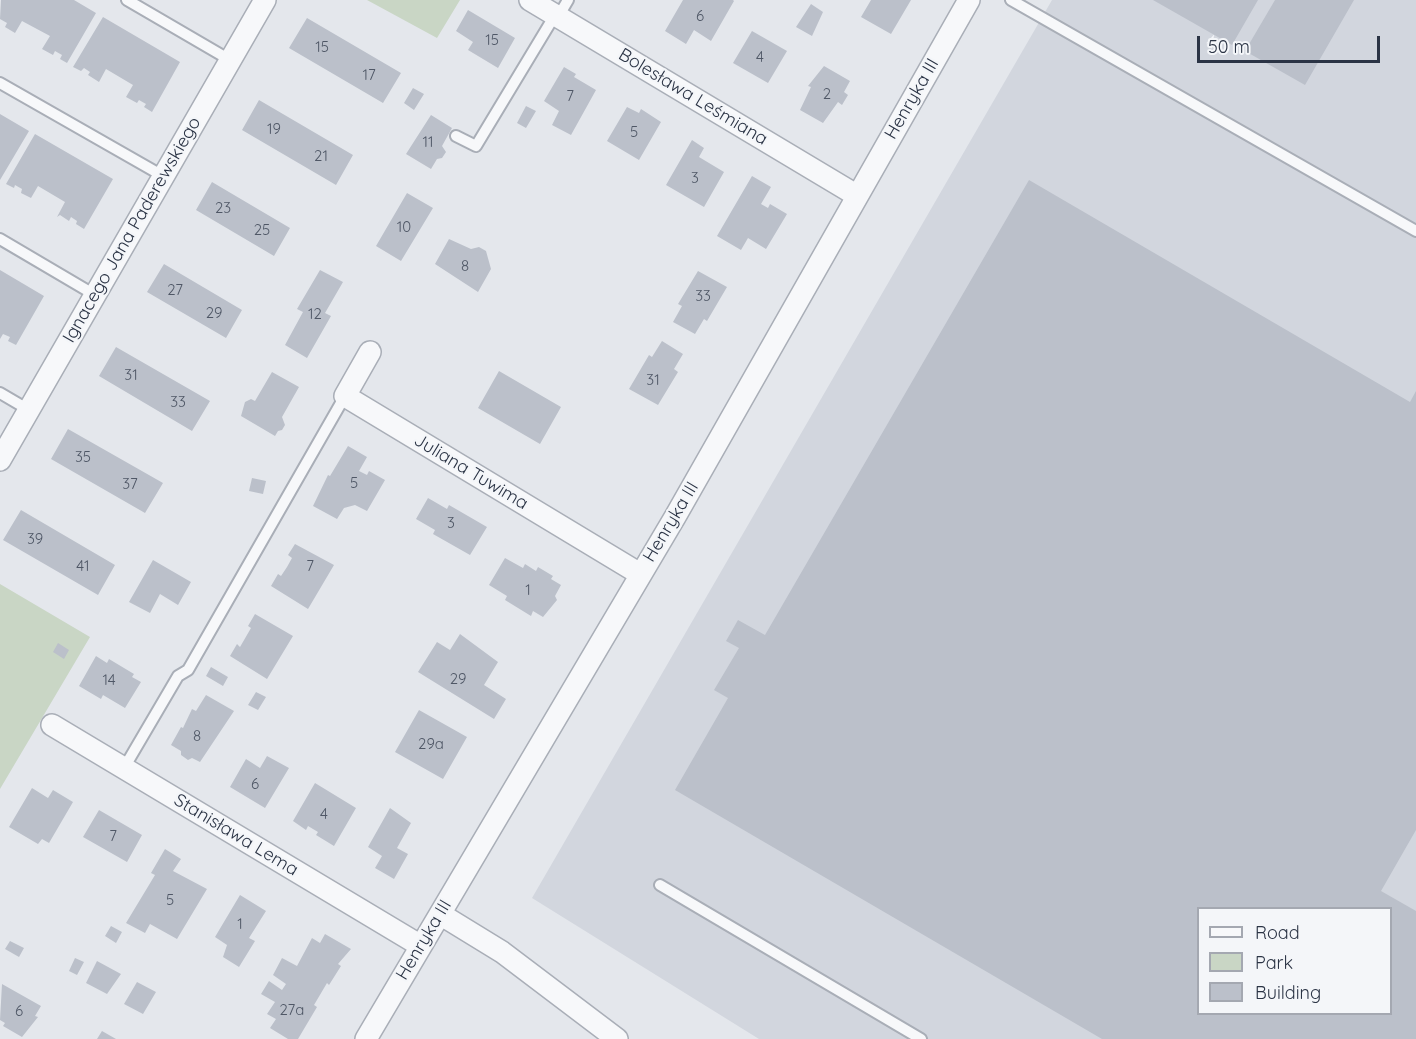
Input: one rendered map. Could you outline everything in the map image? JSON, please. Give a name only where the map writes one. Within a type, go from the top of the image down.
[{"type":"street","name":"Ignacego Jana Paderewskiego","points":[[0,460],[265,0]]},
{"type":"street","name":"Bolesława Leśmiana","points":[[530,0],[560,11],[856,195]]},
{"type":"street","name":"Henryka III","points":[[366,1039],[675,517],[856,195],[969,0]]},
{"type":"street","points":[[345,396],[370,352]]},
{"type":"street","name":"Juliana Tuwima","points":[[345,396],[640,574]]},
{"type":"street","name":"Stanisława Lema","points":[[52,725],[421,946]]},
{"type":"street","points":[[440,914],[502,952],[617,1039]]},
{"type":"lane","points":[[127,0],[230,60]]},
{"type":"lane","points":[[1011,0],[1416,231]]},
{"type":"lane","points":[[456,136],[476,146],[560,11]]},
{"type":"lane","points":[[0,83],[163,177]]},
{"type":"lane","points":[[0,239],[95,295]]},
{"type":"lane","points":[[0,393],[29,410]]},
{"type":"lane","points":[[124,768],[178,676],[188,670],[345,396]]},
{"type":"lane","points":[[660,885],[921,1039]]},
{"type":"shaded area","points":[[1052,0],[1416,0],[1416,1039],[759,1039],[532,898]]},
{"type":"green space","points":[[367,0],[460,0],[437,38]]},
{"type":"green space","points":[[0,584],[90,637],[0,789]]},
{"type":"building","points":[[1,0],[74,0],[96,13],[67,63],[60,59],[62,55],[55,51],[53,55],[42,49],[50,36],[22,21],[15,33],[5,27],[7,23],[0,19]]},
{"type":"building","points":[[683,0],[734,1],[711,41],[694,30],[686,44],[665,31]]},
{"type":"building","points":[[871,0],[911,0],[891,34],[861,17]]},
{"type":"building","points":[[1153,0],[1258,0],[1232,45]]},
{"type":"building","points":[[1275,0],[1354,0],[1305,85],[1245,51]]},
{"type":"building","points":[[811,4],[823,12],[812,36],[796,27]]},
{"type":"building","points":[[468,10],[515,38],[498,68],[468,50],[473,42],[456,31]]},
{"type":"building","points":[[103,17],[180,62],[152,112],[144,107],[146,104],[139,100],[137,103],[126,97],[133,85],[106,69],[99,82],[88,75],[90,72],[84,68],[81,71],[73,67]]},
{"type":"building","points":[[307,18],[401,73],[383,103],[289,48]]},
{"type":"building","points":[[752,31],[787,51],[768,83],[733,63]]},
{"type":"building","points":[[824,66],[850,81],[844,92],[848,95],[842,105],[838,102],[823,123],[800,110],[811,87],[808,86]]},
{"type":"building","points":[[564,67],[576,74],[574,77],[596,90],[571,135],[552,125],[559,111],[544,101]]},
{"type":"building","points":[[413,88],[424,94],[414,110],[404,103]]},
{"type":"building","points":[[259,100],[353,155],[336,185],[242,130]]},
{"type":"building","points":[[526,106],[536,111],[526,128],[517,123]]},
{"type":"building","points":[[627,107],[639,113],[641,109],[661,122],[639,160],[607,141]]},
{"type":"building","points":[[0,114],[29,131],[0,180]]},
{"type":"building","points":[[431,115],[452,128],[442,146],[446,152],[442,158],[437,159],[431,169],[406,154]]},
{"type":"building","points":[[35,134],[113,179],[84,229],[71,217],[69,221],[60,215],[57,217],[65,202],[38,186],[31,198],[21,193],[22,189],[15,185],[14,188],[6,184]]},
{"type":"building","points":[[692,140],[704,148],[699,157],[724,172],[704,207],[666,185]]},
{"type":"building","points":[[752,176],[771,187],[761,204],[768,208],[770,204],[787,214],[766,249],[748,238],[741,250],[717,236]]},
{"type":"building","points":[[1029,180],[1410,402],[1416,391],[1416,830],[1381,891],[1416,911],[1416,1039],[1102,1039],[675,790],[728,698],[714,690],[739,648],[726,641],[738,620],[765,635]]},
{"type":"building","points":[[212,182],[290,228],[274,256],[196,210]]},
{"type":"building","points":[[407,193],[433,208],[401,261],[376,246]]},
{"type":"building","points":[[449,239],[471,249],[479,247],[486,251],[491,269],[478,292],[435,264]]},
{"type":"building","points":[[164,264],[242,310],[226,338],[147,292]]},
{"type":"building","points":[[0,270],[44,296],[16,345],[8,341],[10,337],[3,334],[0,339]]},
{"type":"building","points":[[320,270],[343,282],[325,313],[331,316],[307,358],[285,345],[303,312],[297,309]]},
{"type":"building","points":[[698,271],[727,287],[707,321],[704,319],[695,334],[673,322],[682,306],[678,304]]},
{"type":"building","points":[[662,341],[683,354],[674,369],[678,372],[658,405],[629,389],[649,355],[652,357]]},
{"type":"building","points":[[116,347],[210,401],[192,431],[99,376]]},
{"type":"building","points":[[499,371],[561,407],[540,444],[478,408]]},
{"type":"building","points":[[272,372],[299,387],[282,417],[285,425],[275,436],[241,416],[245,402],[251,399],[255,401]]},
{"type":"building","points":[[68,429],[163,483],[145,513],[51,459]]},
{"type":"building","points":[[348,446],[367,457],[359,471],[367,475],[369,471],[385,480],[367,511],[355,505],[344,508],[337,519],[313,506],[328,475],[330,476]]},
{"type":"building","points":[[252,478],[266,481],[263,494],[249,491]]},
{"type":"building","points":[[428,498],[447,509],[449,505],[487,527],[470,555],[433,534],[435,530],[416,519]]},
{"type":"building","points":[[21,510],[115,565],[98,595],[3,540]]},
{"type":"building","points":[[295,544],[334,565],[308,609],[271,586],[278,574],[281,576],[287,567],[292,558],[288,555]]},
{"type":"building","points":[[505,558],[523,568],[525,564],[536,571],[538,567],[553,576],[551,579],[561,585],[555,596],[557,600],[543,617],[533,611],[531,616],[505,600],[507,596],[489,585]]},
{"type":"building","points":[[153,560],[191,582],[178,605],[160,594],[150,613],[129,602]]},
{"type":"building","points":[[255,614],[293,636],[267,679],[230,656],[237,644],[240,647],[251,628],[248,626]]},
{"type":"building","points":[[460,634],[498,662],[484,685],[506,699],[494,719],[418,672],[437,642],[450,650]]},
{"type":"building","points":[[58,643],[69,650],[64,659],[53,652]]},
{"type":"building","points":[[96,656],[107,663],[109,659],[134,674],[132,677],[141,682],[125,708],[103,695],[101,699],[79,686]]},
{"type":"building","points":[[211,667],[228,677],[223,686],[206,676]]},
{"type":"building","points":[[256,692],[266,697],[258,710],[248,705]]},
{"type":"building","points":[[206,695],[234,711],[200,762],[192,758],[188,760],[181,755],[181,751],[171,745],[192,709],[196,711]]},
{"type":"building","points":[[419,710],[467,737],[443,779],[395,752]]},
{"type":"building","points":[[267,756],[289,768],[265,808],[230,787],[246,759],[260,768]]},
{"type":"building","points":[[315,783],[356,808],[334,846],[316,835],[318,832],[308,826],[306,830],[293,821]]},
{"type":"building","points":[[32,788],[48,798],[53,790],[73,802],[49,843],[42,839],[38,844],[9,827]]},
{"type":"building","points":[[390,808],[411,823],[397,848],[408,854],[394,879],[375,868],[382,856],[368,847]]},
{"type":"building","points":[[99,810],[142,835],[127,862],[83,837]]},
{"type":"building","points":[[165,849],[181,859],[173,871],[207,889],[177,939],[150,924],[145,933],[126,923],[155,875],[151,873]]},
{"type":"building","points":[[240,895],[266,911],[249,938],[255,941],[239,967],[223,957],[227,945],[215,937]]},
{"type":"building","points":[[111,926],[122,932],[116,943],[105,936]]},
{"type":"building","points":[[325,934],[351,949],[338,964],[341,966],[329,985],[327,983],[314,1005],[317,1007],[298,1039],[288,1039],[270,1028],[276,1019],[267,1014],[275,1002],[261,994],[269,981],[282,990],[286,984],[273,975],[282,958],[297,966],[312,938],[320,943]]},
{"type":"building","points":[[10,941],[24,948],[19,957],[5,949]]},
{"type":"building","points":[[75,958],[84,962],[77,975],[69,971]]},
{"type":"building","points":[[97,961],[121,974],[107,994],[86,983]]},
{"type":"building","points":[[137,982],[156,992],[143,1014],[124,1004]]},
{"type":"building","points":[[2,984],[41,1006],[35,1016],[38,1017],[22,1037],[3,1026],[5,1023],[0,1020]]},
{"type":"building","points":[[102,1031],[116,1039],[97,1039]]}]
